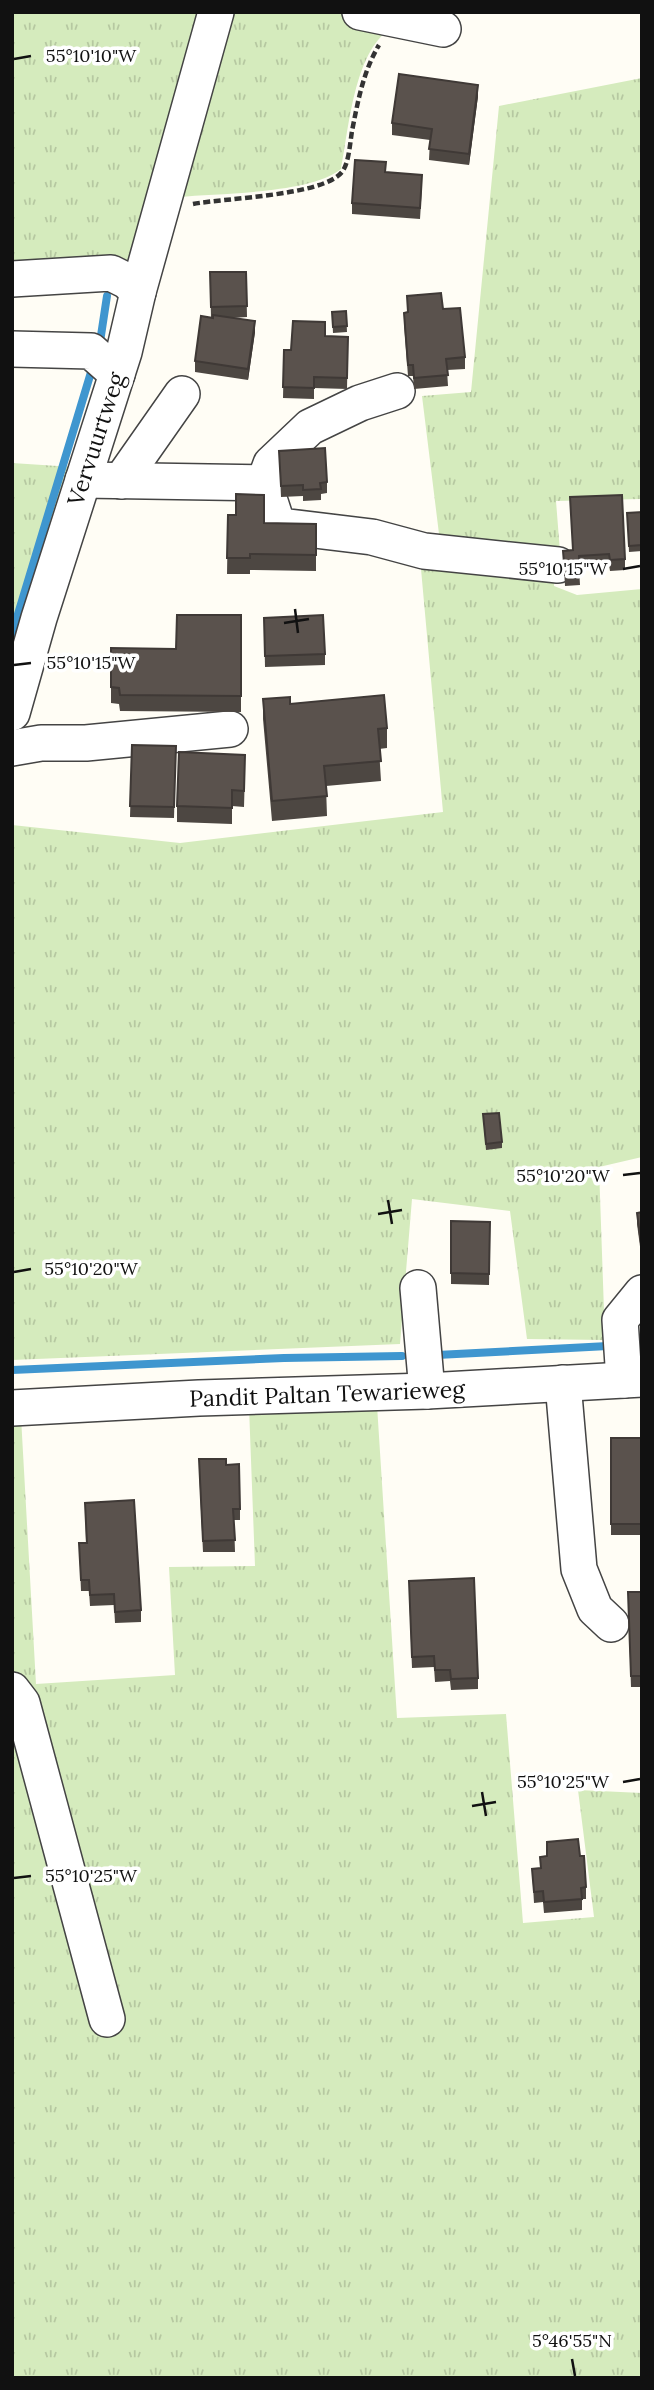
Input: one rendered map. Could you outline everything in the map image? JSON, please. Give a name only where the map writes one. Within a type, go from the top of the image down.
[{"type":"street","name":"Vervuurtweg","points":[[12,713],[117,374],[216,12]]},
{"type":"street","points":[[360,12],[443,29]]},
{"type":"street","points":[[12,279],[111,273],[127,281],[138,292]]},
{"type":"street","points":[[12,349],[91,351],[117,374]]},
{"type":"street","points":[[397,391],[360,404],[310,427],[271,464],[264,482],[275,517],[281,526],[372,537],[424,551],[558,565]]},
{"type":"street","points":[[121,481],[181,394]]},
{"type":"street","points":[[83,480],[264,482]]},
{"type":"street","points":[[12,748],[41,743],[86,743],[230,729]]},
{"type":"street","points":[[418,1288],[427,1391]]},
{"type":"street","points":[[633,1379],[620,1320],[642,1293]]},
{"type":"street","name":"Pandit Paltan Tewarieweg","points":[[12,1408],[199,1398],[427,1391],[633,1379]]},
{"type":"street","points":[[563,1383],[579,1569],[595,1609],[611,1624]]},
{"type":"street","points":[[12,1690],[22,1703],[107,2018]]},
{"type":"path","points":[[159,215],[179,206],[263,196],[333,181],[344,171],[361,87],[376,50],[384,36],[409,23]]},
{"type":"green space","points":[[12,12],[210,12],[136,279],[12,267]]},
{"type":"green space","points":[[223,12],[344,12],[390,29],[368,55],[361,73],[341,169],[327,177],[287,188],[179,197]]},
{"type":"green space","points":[[642,78],[642,499],[556,501],[560,552],[440,542],[422,396],[471,392],[499,106]]},
{"type":"green space","points":[[12,463],[73,467],[20,639],[12,638]]},
{"type":"green space","points":[[420,558],[555,572],[554,586],[577,595],[642,589],[642,1157],[599,1167],[605,1340],[527,1339],[510,1211],[412,1199],[400,1344],[12,1360],[12,825],[180,843],[443,812]]},
{"type":"green space","points":[[377,1405],[397,1718],[506,1714],[523,1923],[594,1917],[578,1790],[642,1793],[642,2378],[12,2378],[12,1418],[21,1417],[36,1684],[175,1675],[169,1567],[255,1566],[249,1407]]},
{"type":"building","points":[[399,74],[478,85],[469,154],[429,149],[432,129],[392,123]]},
{"type":"building","points":[[355,160],[386,162],[385,172],[422,175],[420,208],[352,203]]},
{"type":"building","points":[[210,272],[246,272],[247,306],[211,307]]},
{"type":"building","points":[[441,293],[443,309],[460,308],[465,357],[446,359],[448,375],[414,378],[413,365],[408,365],[404,313],[408,312],[407,296]]},
{"type":"building","points":[[346,311],[347,326],[333,327],[332,312]]},
{"type":"building","points":[[213,315],[255,321],[248,369],[195,361],[201,316],[213,318]]},
{"type":"building","points":[[293,321],[325,322],[325,336],[348,337],[347,378],[314,377],[314,388],[283,387],[284,350],[291,350]]},
{"type":"building","points":[[325,448],[327,482],[320,483],[321,489],[303,490],[303,485],[281,486],[279,451]]},
{"type":"building","points":[[236,494],[264,495],[264,523],[316,524],[316,555],[250,554],[250,558],[227,558],[228,515],[236,515]]},
{"type":"building","points":[[622,495],[625,559],[610,560],[609,554],[579,556],[580,574],[565,575],[563,551],[573,550],[570,497]]},
{"type":"building","points":[[642,512],[642,545],[629,546],[627,513]]},
{"type":"building","points":[[177,615],[241,615],[241,696],[120,695],[119,688],[111,687],[111,648],[176,649]]},
{"type":"building","points":[[323,615],[325,654],[265,656],[264,618]]},
{"type":"building","points":[[384,695],[387,728],[378,729],[381,761],[324,766],[327,796],[272,801],[263,699],[290,697],[290,704]]},
{"type":"building","points":[[132,745],[176,746],[174,807],[130,806]]},
{"type":"building","points":[[179,752],[245,755],[244,791],[232,790],[232,808],[177,806]]},
{"type":"building","points":[[499,1113],[502,1142],[486,1144],[483,1114]]},
{"type":"building","points":[[642,1212],[642,1243],[641,1243],[637,1213]]},
{"type":"building","points":[[451,1221],[490,1222],[489,1274],[451,1273]]},
{"type":"building","points":[[611,1438],[642,1438],[642,1524],[611,1524]]},
{"type":"building","points":[[199,1459],[226,1459],[226,1465],[239,1464],[240,1509],[233,1509],[235,1540],[203,1541]]},
{"type":"building","points":[[134,1500],[141,1610],[115,1612],[114,1594],[90,1595],[89,1580],[81,1580],[79,1543],[87,1543],[85,1503]]},
{"type":"building","points":[[474,1578],[478,1678],[451,1679],[450,1670],[435,1670],[434,1656],[412,1657],[409,1581]]},
{"type":"building","points":[[628,1592],[642,1592],[642,1676],[631,1676]]},
{"type":"building","points":[[578,1839],[580,1856],[584,1856],[586,1887],[581,1888],[582,1899],[544,1902],[543,1891],[534,1892],[532,1869],[541,1868],[540,1857],[547,1856],[547,1842]]},
{"type":"waterway","points":[[100,342],[107,296]]},
{"type":"waterway","points":[[12,634],[92,369]]},
{"type":"waterway","points":[[437,1355],[608,1346]]},
{"type":"waterway","points":[[12,1370],[284,1358],[402,1356]]}]
